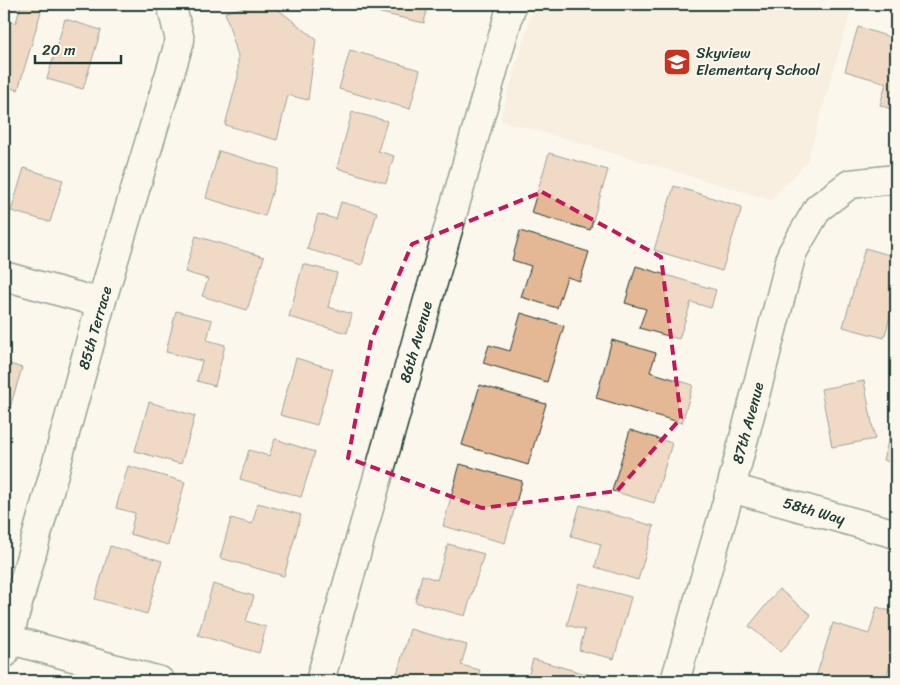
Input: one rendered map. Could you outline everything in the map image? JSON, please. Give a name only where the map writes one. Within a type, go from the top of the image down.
[{"type":"street","name":"85th Terrace","points":[[5,644],[102,303],[180,40],[171,4]]},
{"type":"street","name":"86th Avenue","points":[[320,681],[512,4]]},
{"type":"street","name":"87th Avenue","points":[[675,681],[731,488],[792,253],[818,208],[850,184],[896,179]]},
{"type":"street","points":[[4,276],[102,303]]},
{"type":"street","name":"58th Way","points":[[731,488],[896,534]]},
{"type":"street","points":[[5,644],[160,681]]},
{"type":"highlighted area","points":[[542,192],[661,257],[681,418],[617,491],[482,508],[348,458],[371,341],[412,244]]},
{"type":"shaded area","name":"Skyview Elementary School","points":[[534,4],[853,4],[807,162],[771,200],[500,120]]},
{"type":"building","points":[[21,4],[42,8],[18,90],[4,86],[4,20],[16,23]]},
{"type":"building","points":[[261,4],[271,4],[316,39],[308,100],[288,95],[277,140],[225,125],[238,77],[238,56],[225,12]]},
{"type":"building","points":[[379,4],[428,4],[424,23],[377,12]]},
{"type":"building","points":[[65,19],[101,30],[83,89],[47,79]]},
{"type":"building","points":[[858,27],[896,39],[896,111],[880,105],[886,83],[845,71]]},
{"type":"building","points":[[350,50],[420,70],[410,109],[339,89]]},
{"type":"building","points":[[352,112],[387,121],[378,151],[394,156],[386,183],[337,168]]},
{"type":"building","points":[[219,151],[279,169],[265,216],[206,198]]},
{"type":"building","points":[[549,153],[608,170],[590,230],[531,213]]},
{"type":"building","points":[[24,168],[63,180],[50,222],[11,211]]},
{"type":"building","points":[[674,186],[742,207],[722,271],[654,250]]},
{"type":"building","points":[[341,202],[377,212],[362,265],[307,249],[318,214],[336,219]]},
{"type":"building","points":[[520,231],[589,252],[580,281],[567,277],[557,308],[521,297],[531,266],[512,260]]},
{"type":"building","points":[[196,236],[264,257],[247,310],[202,296],[208,279],[185,272]]},
{"type":"building","points":[[865,248],[896,257],[896,297],[884,338],[843,327]]},
{"type":"building","points":[[303,264],[337,273],[328,307],[352,314],[347,333],[289,317]]},
{"type":"building","points":[[636,266],[716,290],[711,308],[691,302],[679,339],[639,328],[646,309],[625,303]]},
{"type":"building","points":[[176,311],[212,320],[207,340],[225,345],[215,386],[197,381],[202,361],[166,352]]},
{"type":"building","points":[[521,313],[564,326],[547,382],[483,363],[489,345],[510,351]]},
{"type":"building","points":[[612,340],[656,353],[650,372],[693,385],[682,423],[596,398]]},
{"type":"building","points":[[296,358],[333,369],[317,425],[280,415]]},
{"type":"building","points":[[4,362],[22,368],[4,427]]},
{"type":"building","points":[[864,381],[875,439],[832,447],[821,389]]},
{"type":"building","points":[[480,385],[546,404],[528,465],[462,445]]},
{"type":"building","points":[[149,402],[195,416],[181,464],[135,451]]},
{"type":"building","points":[[896,413],[896,464],[883,460]]},
{"type":"building","points":[[630,430],[672,443],[654,503],[612,491]]},
{"type":"building","points":[[275,439],[315,452],[301,497],[240,479],[249,450],[269,456]]},
{"type":"building","points":[[460,464],[522,481],[505,543],[443,526]]},
{"type":"building","points":[[128,466],[185,482],[168,545],[130,534],[135,513],[116,508]]},
{"type":"building","points":[[258,503],[301,515],[284,576],[220,558],[231,518],[252,524]]},
{"type":"building","points":[[580,505],[654,526],[638,580],[595,567],[601,544],[571,536]]},
{"type":"building","points":[[448,544],[484,554],[465,616],[415,602],[422,575],[437,580]]},
{"type":"building","points":[[110,546],[162,561],[147,614],[95,599]]},
{"type":"building","points":[[579,583],[631,597],[614,659],[579,650],[585,630],[567,625]]},
{"type":"building","points":[[213,584],[254,596],[246,621],[266,627],[259,653],[198,635]]},
{"type":"building","points":[[779,589],[811,615],[781,652],[749,626]]},
{"type":"building","points":[[877,607],[896,613],[896,645],[885,681],[829,681],[816,677],[833,623],[869,634]]},
{"type":"building","points":[[410,629],[467,645],[461,665],[480,670],[477,681],[395,681]]},
{"type":"building","points":[[533,659],[600,678],[600,681],[527,681]]},
{"type":"place","name":"Skyview Elementary School","points":[[677,62]]}]
